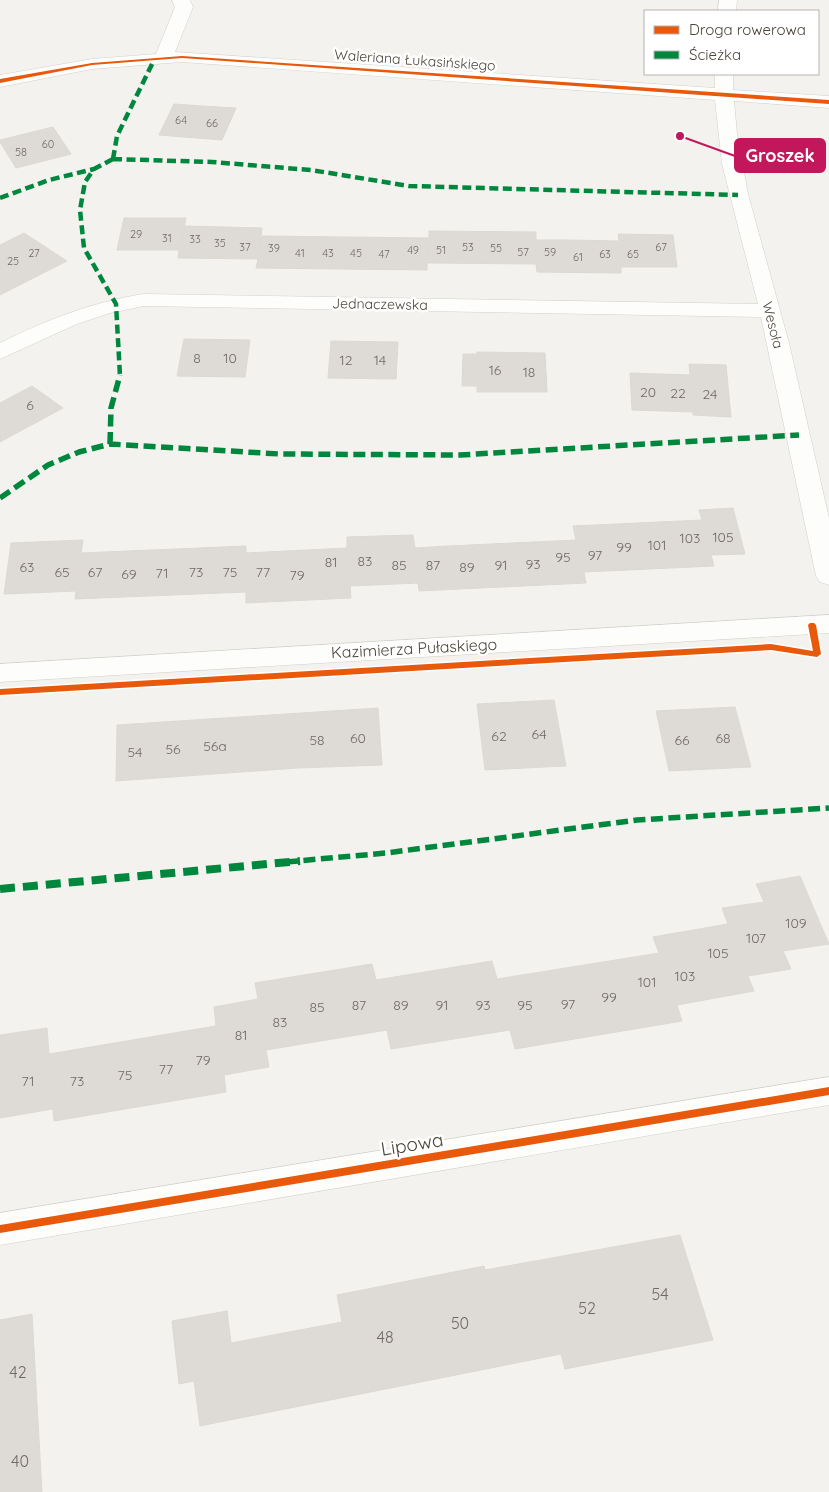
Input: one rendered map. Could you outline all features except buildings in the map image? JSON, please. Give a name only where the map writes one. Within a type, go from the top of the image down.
[{"type":"street","points":[[164,57],[184,7],[181,0]]},
{"type":"street","name":"Waleriana Łukasińskiego","points":[[0,81],[84,65],[164,57],[724,84],[829,102]]},
{"type":"street","name":"Wesoła","points":[[724,84],[738,195],[770,311],[829,576]]},
{"type":"street","name":"Jednaczewska","points":[[0,352],[46,328],[79,314],[116,304],[144,300],[770,311]]},
{"type":"street","name":"Kazimierza Pułaskiego","points":[[0,672],[829,624]]},
{"type":"street","name":"Lipowa","points":[[0,1229],[829,1091]]},
{"type":"marked path","points":[[113,159],[117,136],[155,58]]},
{"type":"marked path","points":[[113,159],[212,162],[311,170],[409,186],[738,195]]},
{"type":"marked path","points":[[110,444],[111,408],[120,377],[116,304],[84,248],[80,210],[85,182],[94,169],[113,159]]},
{"type":"marked path","points":[[0,198],[49,180],[94,169]]},
{"type":"marked path","points":[[0,498],[48,465],[79,452],[110,444],[280,454],[460,455],[799,435]]},
{"type":"marked path","points":[[0,889],[386,853],[637,820],[829,808]]},
{"type":"cycle path","points":[[0,81],[92,64],[182,57],[829,102]]},
{"type":"cycle path","points":[[0,692],[771,647],[817,654],[812,625]]},
{"type":"cycle path","points":[[0,1229],[829,1091]]},
{"type":"place","name":"Groszek","points":[[680,136]]}]
